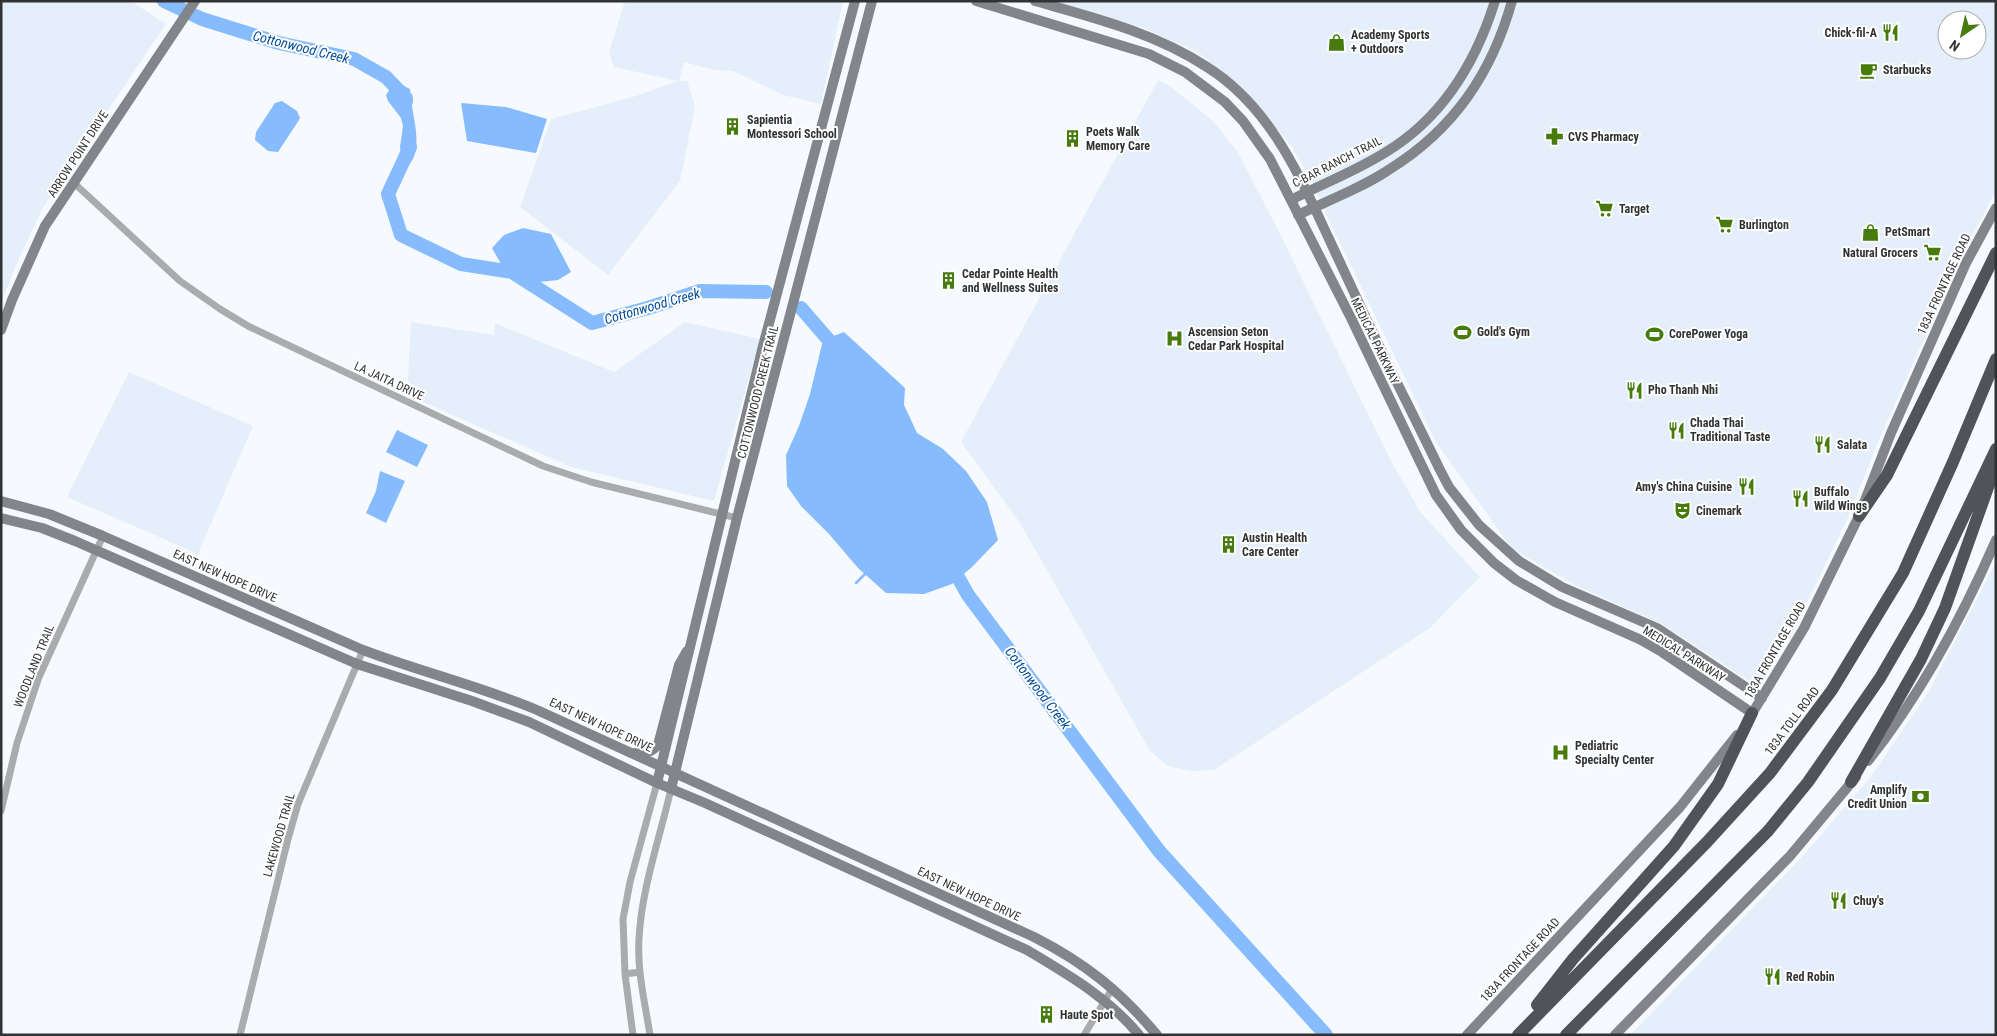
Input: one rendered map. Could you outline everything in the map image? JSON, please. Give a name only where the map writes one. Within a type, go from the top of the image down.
[{"type":"highway","points":[[1859,516],[1887,475],[1996,253]]},
{"type":"highway","name":"183A TOLL ROAD","points":[[1516,1035],[1707,842],[1770,773],[1832,690],[1903,572],[1953,462],[1996,360]]},
{"type":"highway","points":[[1566,1035],[1768,831],[1808,782],[1880,678],[1919,612],[1996,449]]},
{"type":"highway","points":[[1852,782],[1917,667],[1945,608],[1996,465]]},
{"type":"highway","points":[[1516,1035],[1574,959],[1674,846],[1718,784],[1752,713]]},
{"type":"street","name":"ARROW POINT DRIVE","points":[[1,330],[12,300],[45,226],[195,1]]},
{"type":"street","name":"COTTONWOOD CREEK TRAIL","points":[[657,783],[693,641],[763,346],[855,1]]},
{"type":"street","name":"COTTONWOOD CREEK TRAIL","points":[[671,789],[738,518],[872,1]]},
{"type":"street","name":"MEDICAL PARKWAY","points":[[976,1],[1127,46],[1168,62],[1218,97],[1243,121],[1270,159],[1436,494],[1461,530],[1494,563],[1516,580],[1555,602],[1647,643],[1752,713]]},
{"type":"street","name":"MEDICAL PARKWAY","points":[[1035,1],[1130,29],[1167,44],[1208,67],[1244,97],[1282,143],[1449,486],[1479,525],[1519,562],[1562,587],[1657,628],[1762,698]]},
{"type":"street","name":"C-BAR RANCH TRAIL","points":[[1291,200],[1362,165],[1400,142],[1441,104],[1469,65],[1487,25],[1495,1]]},
{"type":"street","points":[[1298,215],[1389,170],[1418,149],[1449,120],[1470,95],[1483,74],[1501,38],[1512,1]]},
{"type":"street","points":[[1094,36],[1099,20]]},
{"type":"street","points":[[1469,65],[1483,74]]},
{"type":"street","name":"LA JAITA DRIVE","points":[[74,183],[180,281],[248,326],[544,466],[592,482],[738,518]]},
{"type":"street","name":"183A FRONTAGE ROAD","points":[[1467,1035],[1680,807],[1718,761],[1762,698],[1804,628],[1859,516],[1891,433],[1966,264],[1996,208]]},
{"type":"street","points":[[1406,433],[1420,427]]},
{"type":"street","name":"EAST NEW HOPE DRIVE","points":[[1,501],[49,514],[103,536],[363,650],[503,695],[632,752],[905,878],[1057,949],[1086,967],[1137,1011],[1157,1035]]},
{"type":"street","points":[[1,518],[42,528],[96,550],[357,664],[529,722],[657,783],[1027,950],[1064,972],[1104,1001],[1129,1023],[1138,1035]]},
{"type":"street","name":"WOODLAND TRAIL","points":[[1,811],[17,743],[39,677],[103,536]]},
{"type":"street","points":[[1615,1035],[1790,856],[1852,782],[1913,700],[1984,568],[1996,540]]},
{"type":"street","points":[[1555,602],[1562,587]]},
{"type":"street","points":[[632,752],[648,753],[658,745],[679,665],[693,641]]},
{"type":"street","name":"LAKEWOOD TRAIL","points":[[240,1035],[298,804],[363,650]]},
{"type":"street","points":[[633,1035],[625,974],[624,919],[630,882],[657,783]]},
{"type":"street","points":[[650,1035],[640,972],[639,941],[641,913],[671,789]]},
{"type":"street","points":[[893,889],[905,878]]},
{"type":"street","points":[[625,974],[640,972]]},
{"type":"street","points":[[1084,1035],[1112,989]]},
{"type":"shaded area","points":[[4,1],[131,1],[166,24],[42,209],[1,303],[1,5]]},
{"type":"shaded area","points":[[625,1],[843,1],[821,104],[783,95],[733,71],[714,70],[684,62],[679,81],[687,81],[695,106],[680,181],[608,275],[520,207],[551,119],[636,96],[678,81],[614,67],[609,52]]},
{"type":"shaded area","points":[[1051,1],[1996,1],[1996,191],[1958,262],[1879,440],[1846,522],[1797,623],[1763,682],[1753,684],[1662,624],[1575,585],[1512,549],[1436,442],[1326,214],[1313,183],[1292,147],[1242,87],[1197,52],[1144,28]]},
{"type":"shaded area","name":"Ascension Seton Cedar Park Hospital","points":[[1158,80],[1170,86],[1212,120],[1238,152],[1390,459],[1421,513],[1480,577],[1431,627],[1214,770],[1190,771],[1168,766],[1150,751],[1020,523],[961,442]]},
{"type":"shaded area","points":[[411,322],[494,335],[495,323],[614,372],[685,322],[760,339],[714,501],[571,467],[407,395]]},
{"type":"shaded area","points":[[129,372],[253,426],[198,554],[67,497]]},
{"type":"shaded area","points":[[1996,562],[1996,1035],[1630,1035],[1801,858],[1870,778],[1929,691]]},
{"type":"water","points":[[402,85],[410,89],[416,144],[415,155],[402,170],[400,147],[403,126],[401,118],[388,101],[386,95],[390,89]]},
{"type":"water","points":[[282,101],[297,111],[300,118],[278,152],[268,151],[255,140],[256,132],[275,103]]},
{"type":"water","points":[[461,103],[506,107],[547,119],[536,153],[467,141]]},
{"type":"water","points":[[523,228],[551,234],[571,272],[558,280],[539,282],[527,275],[505,271],[492,248],[504,235]]},
{"type":"water","points":[[844,332],[905,388],[904,405],[917,433],[943,449],[966,471],[987,502],[998,540],[972,567],[952,584],[924,594],[886,593],[858,568],[829,534],[801,506],[787,486],[786,455],[810,394],[823,340]]},
{"type":"water","points":[[397,430],[428,445],[417,467],[386,452]]},
{"type":"water","points":[[380,471],[405,481],[386,523],[366,513],[376,491]]},
{"type":"waterway","name":"Cottonwood Creek","points":[[164,1],[202,19],[279,43],[354,59],[386,77],[406,98],[406,101]]},
{"type":"waterway","name":"Cottonwood Creek","points":[[410,147],[388,194],[401,235],[461,264],[512,272],[592,323],[648,308],[700,291],[766,292]]},
{"type":"waterway","name":"Cottonwood Creek","points":[[801,308],[839,352]]},
{"type":"waterway","name":"Cottonwood Creek","points":[[950,563],[968,595],[1159,851],[1326,1035]]},
{"type":"waterway","points":[[856,583],[867,572]]},
{"type":"place","name":"Chick-fil-A","points":[[1891,33]]},
{"type":"place","name":"Academy Sports + Outdoors","points":[[1337,42]]},
{"type":"place","name":"Starbucks","points":[[1869,70]]},
{"type":"place","name":"Sapientia Montessori School","points":[[733,127]]},
{"type":"place","name":"CVS Pharmacy","points":[[1554,137]]},
{"type":"place","name":"Poets Walk Memory Care","points":[[1072,139]]},
{"type":"place","name":"Target","points":[[1605,209]]},
{"type":"place","name":"Burlington","points":[[1725,225]]},
{"type":"place","name":"PetSmart","points":[[1871,232]]},
{"type":"place","name":"Natural Grocers","points":[[1932,253]]},
{"type":"place","name":"Cedar Pointe Health and Wellness Suites","points":[[948,281]]},
{"type":"place","name":"Gold's Gym","points":[[1463,332]]},
{"type":"place","name":"CorePower Yoga","points":[[1655,334]]},
{"type":"place","name":"Ascension Seton Cedar Park Hospital","points":[[1174,339]]},
{"type":"place","name":"Pho Thanh Nhi","points":[[1634,390]]},
{"type":"place","name":"Chada Thai Traditional Taste","points":[[1676,430]]},
{"type":"place","name":"Salata","points":[[1823,445]]},
{"type":"place","name":"Amy's China Cuisine","points":[[1746,487]]},
{"type":"place","name":"Buffalo Wild Wings","points":[[1800,499]]},
{"type":"place","name":"Cinemark","points":[[1682,511]]},
{"type":"place","name":"Austin Health Care Center","points":[[1228,545]]},
{"type":"place","name":"Pediatric Specialty Center","points":[[1561,753]]},
{"type":"place","name":"Amplify Credit Union","points":[[1921,797]]},
{"type":"place","name":"Chuy's","points":[[1839,901]]},
{"type":"place","name":"Red Robin","points":[[1772,977]]},
{"type":"place","name":"Haute Spot","points":[[1046,1015]]}]
